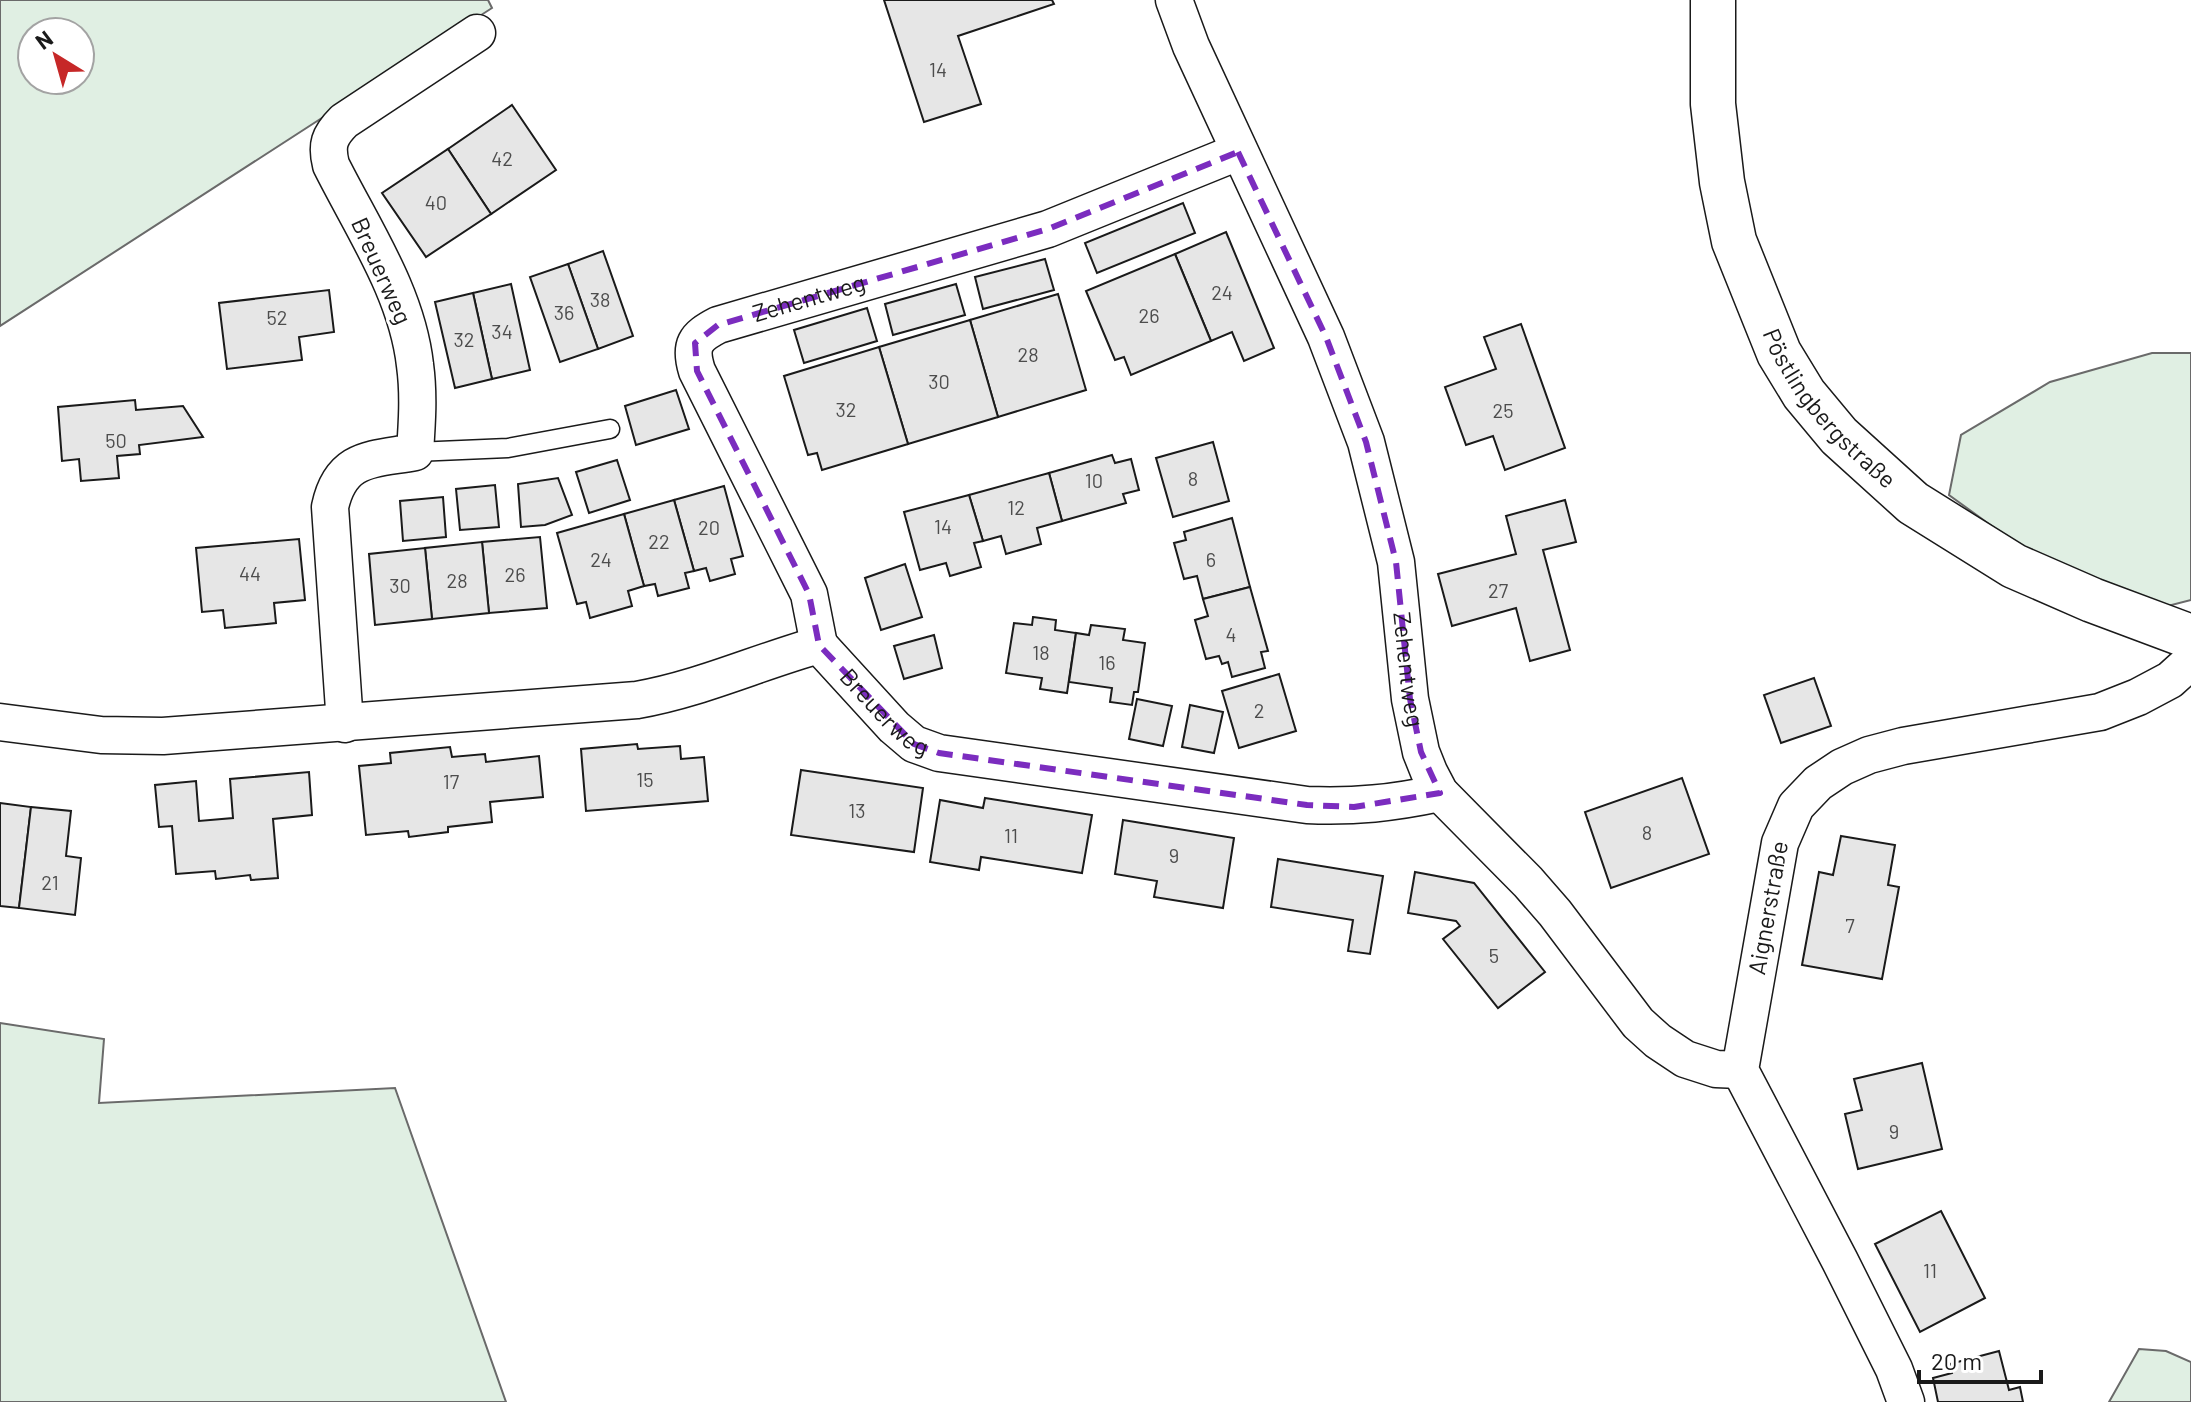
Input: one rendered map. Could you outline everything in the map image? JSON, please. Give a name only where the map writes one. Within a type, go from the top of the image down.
[{"type":"main road","name":"Pöstlingbergstraße","points":[[1713,0],[1713,104],[1722,182],[1734,241],[1779,353],[1804,394],[1839,436],[1913,503],[2014,566],[2092,600],[2191,637]]},
{"type":"street","name":"Zehentweg","points":[[1174,0],[1238,152],[1326,337],[1366,442],[1396,562],[1412,713],[1421,752],[1440,793],[1528,882],[1575,938],[1638,1023],[1685,1059],[1716,1069],[1740,1070]]},
{"type":"street","name":"Breuerweg","points":[[415,452],[418,397],[409,330],[396,293],[331,165],[326,147],[332,134],[344,121],[477,33]]},
{"type":"street","name":"Zehentweg","points":[[819,645],[809,594],[697,371],[692,356],[695,343],[703,333],[718,325],[1048,229],[1238,152]]},
{"type":"street","points":[[345,724],[330,507],[334,486],[347,471],[363,461],[415,452]]},
{"type":"street","name":"Breuerweg","points":[[0,722],[101,735],[163,736],[637,700],[675,693],[819,645],[894,727],[914,744],[939,753],[1307,805],[1354,807],[1440,793]]},
{"type":"street","name":"Aignerstraße","points":[[1740,1070],[1780,843],[1796,806],[1818,783],[1842,767],[1869,755],[1903,746],[2100,712],[2170,680],[2191,661]]},
{"type":"street","points":[[1740,1070],[1894,1369],[1906,1402]]},
{"type":"lane","points":[[415,452],[508,448],[610,429]]},
{"type":"highlighted area","points":[[1238,152],[1326,337],[1366,442],[1396,562],[1410,699],[1421,752],[1440,793],[1354,807],[1307,805],[939,753],[914,744],[819,645],[809,594],[697,371],[695,343],[718,325],[1048,229]]},
{"type":"green space","points":[[0,0],[488,0],[492,8],[0,326]]},
{"type":"green space","points":[[2152,353],[2191,353],[2191,600],[2160,608],[2033,556],[1949,495],[1961,435],[2050,382]]},
{"type":"green space","points":[[0,1023],[104,1039],[99,1103],[395,1088],[506,1402],[0,1402]]},
{"type":"green space","points":[[2139,1349],[2166,1351],[2191,1362],[2191,1402],[2109,1402]]},
{"type":"building","points":[[884,0],[1052,0],[1054,4],[958,36],[981,104],[924,122]]},
{"type":"building","points":[[512,105],[556,170],[491,214],[448,149]]},
{"type":"building","points":[[448,149],[491,214],[426,257],[382,193]]},
{"type":"building","points":[[1183,203],[1195,233],[1097,273],[1085,243]]},
{"type":"building","points":[[1226,232],[1274,348],[1244,361],[1232,332],[1211,341],[1175,254]]},
{"type":"building","points":[[603,251],[633,336],[598,349],[568,264]]},
{"type":"building","points":[[1175,254],[1211,341],[1131,375],[1124,357],[1115,360],[1086,291]]},
{"type":"building","points":[[1045,259],[1054,290],[983,309],[975,277]]},
{"type":"building","points":[[568,264],[598,349],[560,362],[530,277]]},
{"type":"building","points":[[511,284],[530,370],[492,379],[473,293]]},
{"type":"building","points":[[956,284],[965,315],[893,335],[885,304]]},
{"type":"building","points":[[329,290],[334,332],[299,337],[302,360],[227,369],[219,303]]},
{"type":"building","points":[[473,293],[492,379],[455,388],[435,302]]},
{"type":"building","points":[[1058,294],[1086,390],[998,417],[970,320]]},
{"type":"building","points":[[867,308],[877,341],[804,363],[794,330]]},
{"type":"building","points":[[970,320],[998,417],[908,444],[879,347]]},
{"type":"building","points":[[1521,324],[1565,448],[1505,470],[1493,436],[1466,445],[1445,387],[1496,369],[1484,337]]},
{"type":"building","points":[[879,347],[908,444],[822,470],[817,453],[808,455],[784,376]]},
{"type":"building","points":[[676,390],[689,429],[636,445],[625,406]]},
{"type":"building","points":[[135,400],[136,410],[183,406],[203,437],[139,445],[140,454],[117,456],[119,478],[81,481],[79,459],[62,461],[58,407]]},
{"type":"building","points":[[1213,442],[1229,501],[1173,517],[1156,458]]},
{"type":"building","points":[[1112,455],[1115,463],[1131,459],[1139,490],[1123,494],[1126,503],[1062,521],[1049,473]]},
{"type":"building","points":[[617,460],[630,500],[589,513],[576,472]]},
{"type":"building","points":[[1049,473],[1062,521],[1037,528],[1041,544],[1006,554],[1001,536],[983,541],[969,495]]},
{"type":"building","points":[[558,478],[572,515],[545,525],[521,527],[518,484]]},
{"type":"building","points":[[495,485],[499,527],[460,530],[456,489]]},
{"type":"building","points":[[724,486],[743,556],[731,559],[735,574],[710,581],[706,568],[694,571],[674,500]]},
{"type":"building","points":[[969,495],[983,541],[974,543],[981,567],[950,576],[946,563],[920,570],[904,512]]},
{"type":"building","points":[[443,497],[446,537],[403,541],[400,501]]},
{"type":"building","points":[[674,500],[694,571],[685,573],[689,588],[658,596],[655,584],[644,586],[624,514]]},
{"type":"building","points":[[1565,500],[1576,542],[1543,550],[1570,650],[1530,661],[1516,608],[1452,626],[1438,574],[1516,554],[1506,516]]},
{"type":"building","points":[[624,514],[644,586],[628,591],[632,606],[590,618],[586,602],[577,604],[557,533]]},
{"type":"building","points":[[1232,518],[1250,587],[1203,599],[1197,576],[1184,579],[1174,543],[1186,540],[1184,532]]},
{"type":"building","points":[[540,537],[547,608],[489,613],[482,542]]},
{"type":"building","points":[[299,539],[305,600],[274,603],[276,623],[225,628],[223,610],[202,612],[196,548]]},
{"type":"building","points":[[482,542],[489,613],[432,619],[425,548]]},
{"type":"building","points":[[425,548],[432,619],[375,625],[369,554]]},
{"type":"building","points":[[905,564],[922,617],[881,630],[865,578]]},
{"type":"building","points":[[1250,587],[1268,651],[1261,652],[1265,668],[1232,677],[1228,662],[1222,664],[1219,656],[1206,659],[1195,620],[1208,616],[1203,599]]},
{"type":"building","points":[[1033,617],[1056,620],[1055,630],[1076,633],[1067,693],[1040,689],[1042,678],[1006,673],[1014,623],[1032,625]]},
{"type":"building","points":[[1091,625],[1125,629],[1123,640],[1145,643],[1138,692],[1134,692],[1132,705],[1110,702],[1112,688],[1069,682],[1076,633],[1089,635]]},
{"type":"building","points":[[934,635],[942,668],[904,679],[894,646]]},
{"type":"building","points":[[1279,674],[1296,731],[1239,748],[1222,691]]},
{"type":"building","points":[[1814,678],[1831,726],[1781,743],[1764,695]]},
{"type":"building","points":[[1137,699],[1172,706],[1163,746],[1129,739]]},
{"type":"building","points":[[1190,705],[1223,712],[1214,753],[1182,747]]},
{"type":"building","points":[[637,744],[638,749],[680,746],[681,759],[704,757],[708,801],[586,811],[581,749]]},
{"type":"building","points":[[450,747],[452,757],[485,754],[486,762],[539,756],[543,797],[490,802],[492,822],[448,827],[448,832],[409,837],[408,831],[366,835],[359,766],[391,763],[390,753]]},
{"type":"building","points":[[801,770],[923,788],[914,852],[791,835]]},
{"type":"building","points":[[309,772],[312,815],[273,819],[278,878],[251,880],[250,875],[216,879],[215,871],[176,874],[172,826],[159,827],[155,785],[196,781],[199,821],[233,818],[230,779]]},
{"type":"building","points":[[1682,778],[1709,854],[1611,888],[1585,812]]},
{"type":"building","points":[[985,798],[1092,815],[1082,873],[981,857],[979,870],[930,862],[940,800],[983,808]]},
{"type":"building","points":[[0,803],[31,807],[19,908],[0,906]]},
{"type":"building","points":[[31,807],[71,811],[66,856],[81,858],[75,915],[19,908]]},
{"type":"building","points":[[1123,820],[1234,838],[1223,908],[1154,897],[1157,881],[1115,874]]},
{"type":"building","points":[[1841,836],[1895,845],[1888,885],[1899,887],[1882,979],[1802,965],[1819,872],[1833,875]]},
{"type":"building","points":[[1278,859],[1383,876],[1370,954],[1348,951],[1353,920],[1271,907]]},
{"type":"building","points":[[1415,872],[1474,883],[1545,972],[1498,1008],[1443,939],[1460,926],[1456,921],[1408,913]]},
{"type":"building","points":[[1922,1063],[1942,1149],[1858,1169],[1845,1114],[1862,1110],[1854,1079]]},
{"type":"building","points":[[1941,1211],[1985,1298],[1920,1332],[1875,1244]]},
{"type":"building","points":[[1999,1351],[2009,1390],[2020,1387],[2023,1402],[1938,1402],[1933,1378],[1952,1373],[1950,1364]]}]
